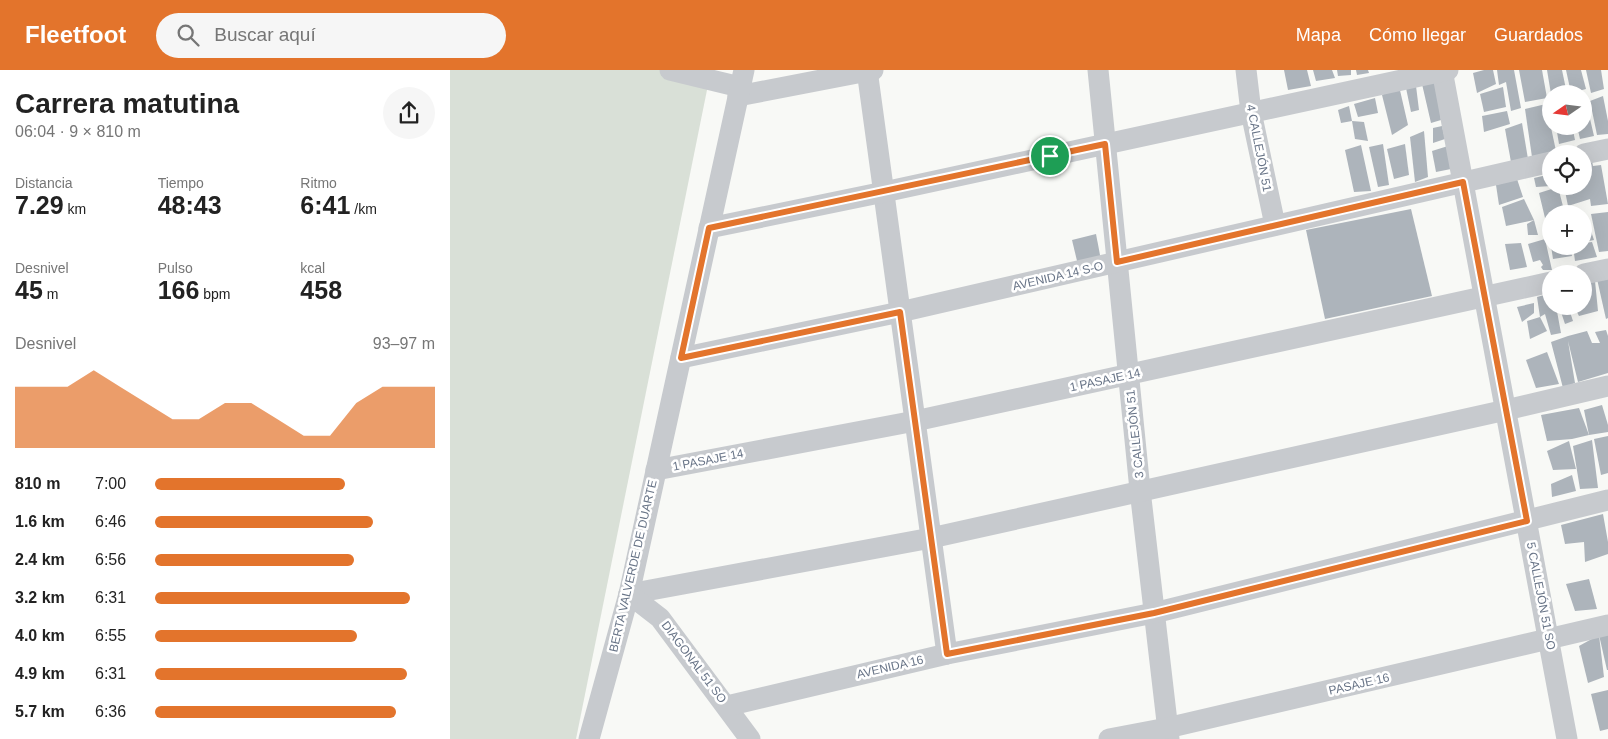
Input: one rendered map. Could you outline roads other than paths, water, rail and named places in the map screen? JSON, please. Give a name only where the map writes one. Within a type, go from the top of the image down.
[{"type":"street","points":[[670,70],[740,84],[869,70],[947,654]]},
{"type":"street","name":"3 CALLEJÓN 51","points":[[1098,70],[1140,490],[1168,734]]},
{"type":"street","name":"4 CALLEJÓN 51","points":[[1246,70],[1251,112],[1275,225]]},
{"type":"street","points":[[709,228],[884,192],[1444,70]]},
{"type":"street","name":"5 CALLEJÓN 51 SO","points":[[1444,70],[1463,182],[1567,739]]},
{"type":"street","name":"BERTA VALVERDE DE DUARTE","points":[[589,739],[629,594],[740,84]]},
{"type":"street","points":[[1592,152],[1608,148]]},
{"type":"street","name":"AVENIDA 14 S-O","points":[[681,358],[900,312],[1542,164]]},
{"type":"street","points":[[1592,272],[1608,269]]},
{"type":"street","name":"1 PASAJE 14","points":[[656,470],[915,421],[1542,284]]},
{"type":"street","points":[[629,594],[931,538],[1608,386]]},
{"type":"street","name":"AVENIDA 16","points":[[726,706],[947,654],[1154,613],[1608,500]]},
{"type":"street","name":"DIAGONAL 51 SO","points":[[629,594],[660,618],[750,739]]},
{"type":"street","name":"PASAJE 16","points":[[1108,739],[1168,734],[1608,625]]}]
